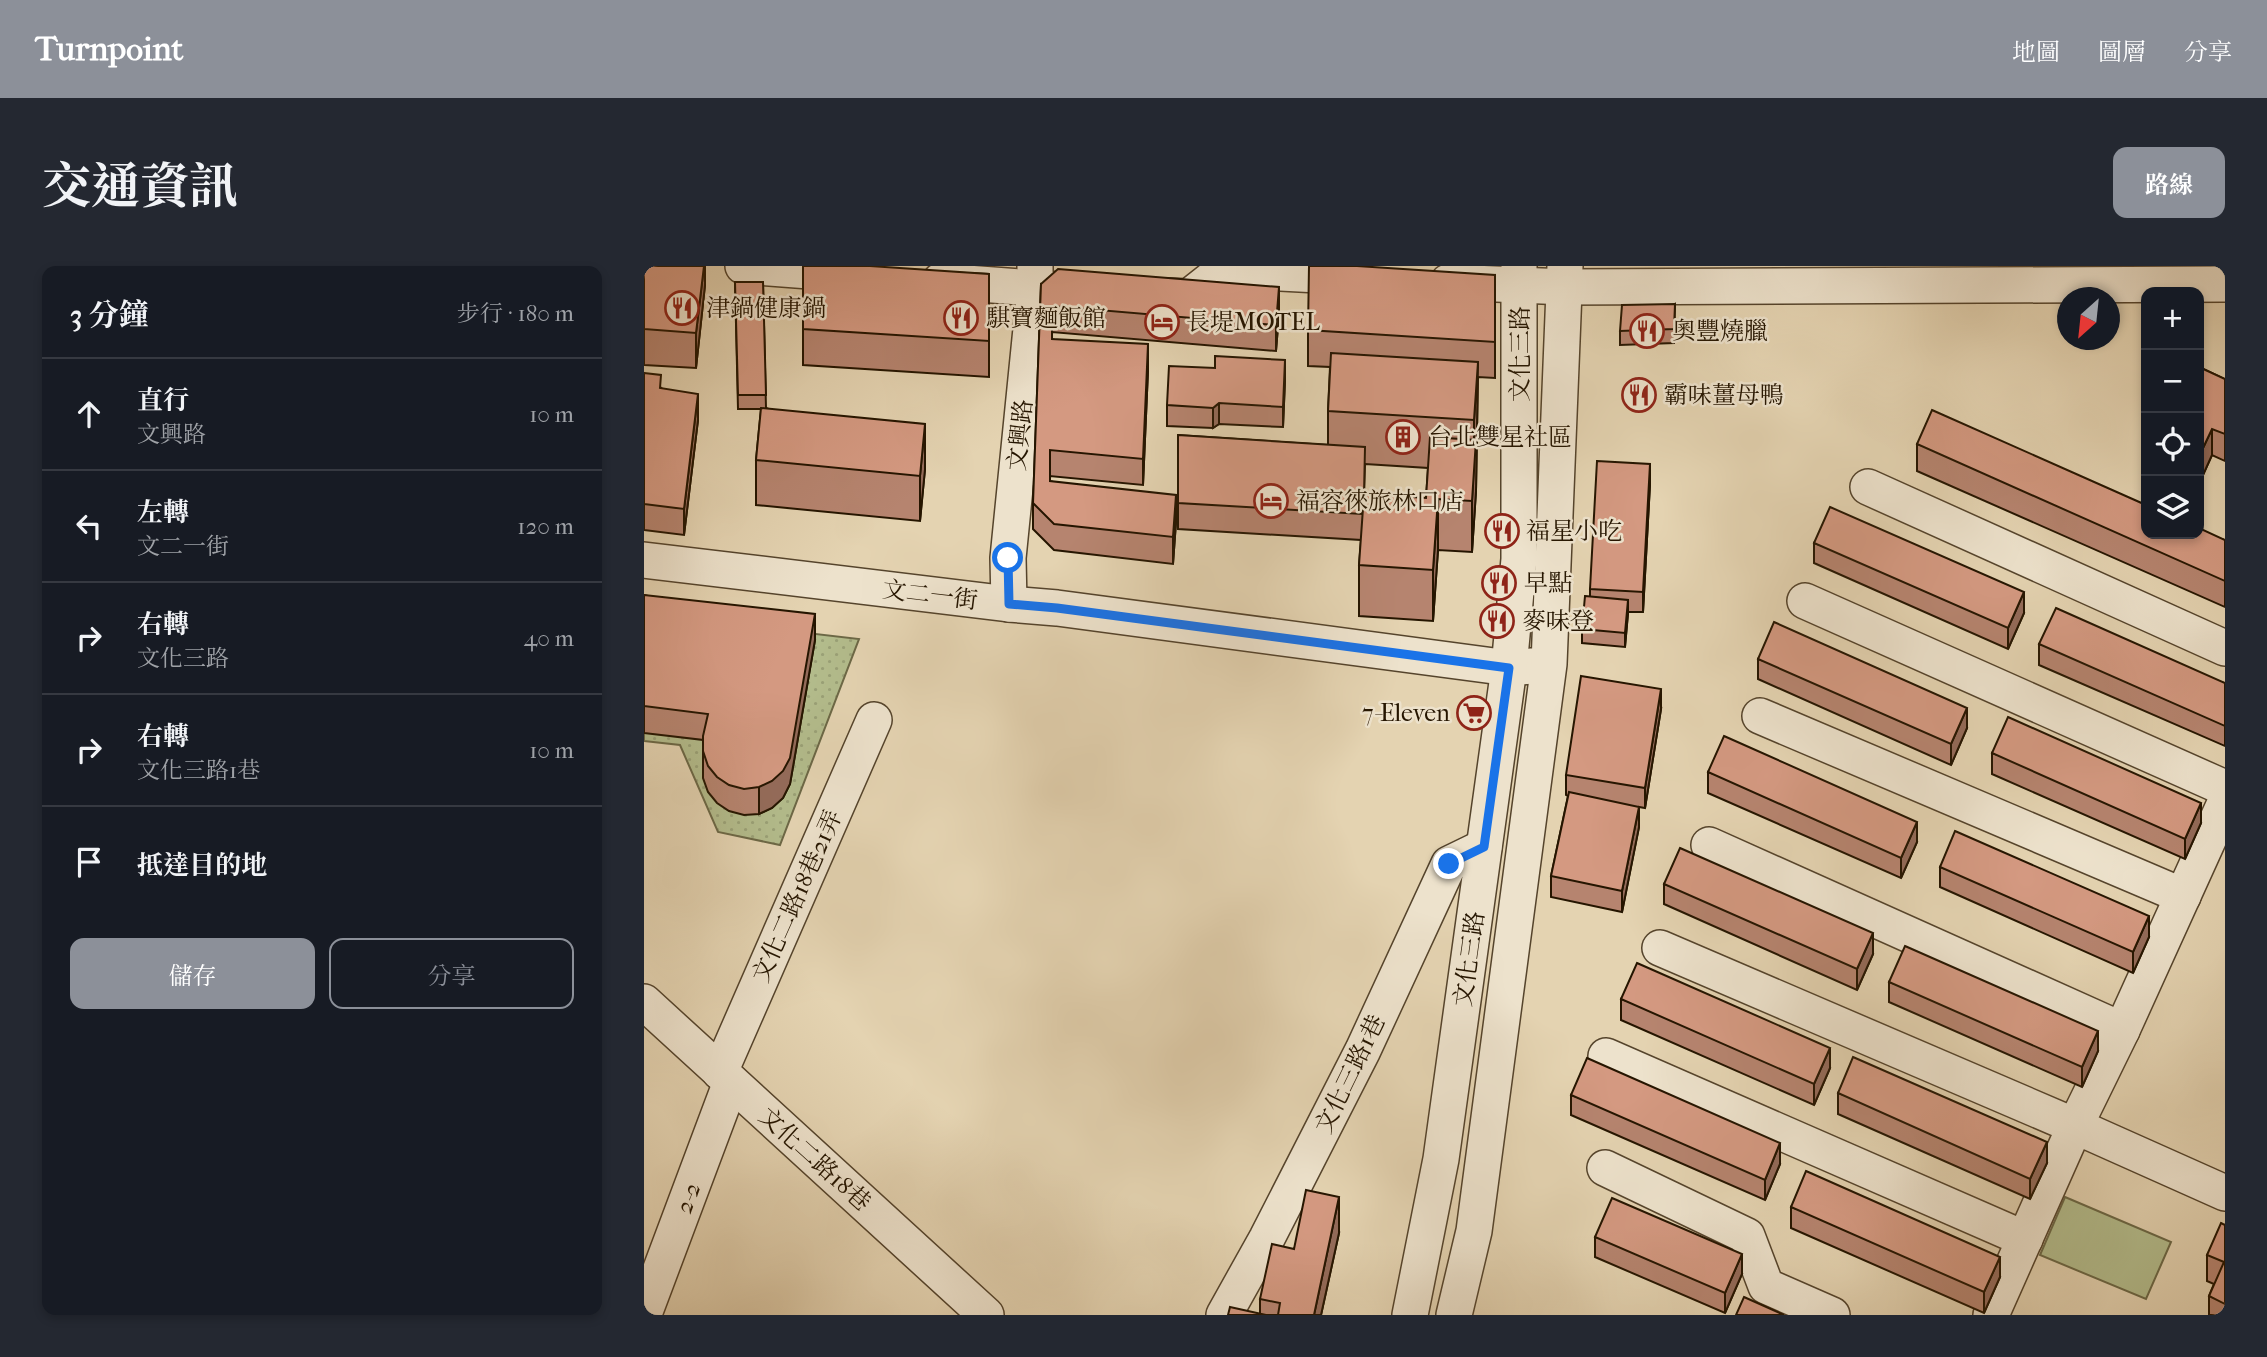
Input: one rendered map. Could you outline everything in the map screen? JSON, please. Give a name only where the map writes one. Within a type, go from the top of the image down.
[{"type":"street","points":[[743,266],[801,268],[897,278],[1035,278],[1126,294],[1189,297],[1223,268],[1399,280],[1520,276],[2225,284]]},
{"type":"street","name":"文化三路","points":[[1410,1315],[1441,1159],[1509,668],[1519,558],[1520,276]]},
{"type":"street","name":"文化三路","points":[[1454,1315],[1474,1230],[1549,664],[1565,277]]},
{"type":"street","name":"文興路","points":[[1009,604],[1008,558],[1035,278]]},
{"type":"street","points":[[1868,487],[2225,648]]},
{"type":"street","name":"文二一街","points":[[644,560],[1057,608],[1509,668],[1549,664]]},
{"type":"street","points":[[1805,601],[2225,788]]},
{"type":"street","points":[[1760,716],[2183,896]]},
{"type":"street","name":"文化二路18巷21弄","points":[[725,1077],[874,720]]},
{"type":"street","points":[[1991,1315],[2075,1126],[2122,1030],[2225,803]]},
{"type":"street","points":[[1709,845],[2122,1030]]},
{"type":"street","name":"文化三路1巷","points":[[1224,1315],[1268,1238],[1363,1050],[1449,864],[1484,847]]},
{"type":"street","points":[[1660,948],[2225,1193]]},
{"type":"street","name":"文化二路18巷","points":[[644,1002],[986,1315]]},
{"type":"street","points":[[1606,1056],[2025,1239]]},
{"type":"street","name":"2-2","points":[[644,1314],[725,1077]]},
{"type":"street","points":[[1605,1168],[1747,1236],[1766,1286],[1832,1315]]},
{"type":"green space","points":[[644,614],[859,639],[780,845],[718,832],[680,745],[644,741]]},
{"type":"green space","points":[[2065,1197],[2171,1242],[2146,1299],[2040,1255]]},
{"type":"building","points":[[644,266],[704,266],[696,333],[644,329]]},
{"type":"building","points":[[803,266],[870,266],[989,274],[989,341],[803,329]]},
{"type":"building","points":[[1309,266],[1357,266],[1495,275],[1495,342],[1308,330]]},
{"type":"building","points":[[1058,269],[1279,287],[1276,325],[1052,306],[1052,339],[1148,344],[1143,459],[1050,450],[1050,481],[1176,495],[1173,537],[1054,524],[1033,503],[1041,284]]},
{"type":"building","points":[[735,282],[763,282],[766,395],[738,395]]},
{"type":"building","points":[[1675,304],[1674,329],[1620,331],[1622,305]]},
{"type":"building","points":[[1331,353],[1478,362],[1474,420],[1328,411]]},
{"type":"building","points":[[1215,356],[1285,360],[1283,407],[1219,403],[1213,408],[1167,405],[1169,366],[1215,368]]},
{"type":"building","points":[[2204,369],[2225,379],[2225,434],[2212,429],[2204,446]]},
{"type":"building","points":[[644,373],[661,375],[660,388],[698,394],[684,509],[644,504]]},
{"type":"building","points":[[761,408],[925,424],[920,476],[756,460]]},
{"type":"building","points":[[1932,410],[2141,503],[2141,539],[2204,539],[2204,530],[2225,540],[2225,581],[1917,444]]},
{"type":"building","name":"福容徠旅林口店","points":[[1178,435],[1365,447],[1362,514],[1178,503]]},
{"type":"building","points":[[1430,437],[1476,440],[1472,501],[1438,499],[1433,570],[1359,565],[1364,494],[1426,498]]},
{"type":"building","points":[[1597,461],[1650,464],[1643,592],[1590,589]]},
{"type":"building","points":[[1830,507],[2024,592],[2008,628],[1814,543]]},
{"type":"building","points":[[644,595],[815,614],[790,758],[783,771],[772,781],[759,787],[744,789],[729,785],[717,777],[708,766],[703,751],[708,714],[644,706]]},
{"type":"building","points":[[1585,596],[1628,600],[1625,633],[1582,629]]},
{"type":"building","points":[[2056,608],[2225,683],[2225,726],[2039,644]]},
{"type":"building","points":[[1774,622],[1967,708],[1951,744],[1758,659]]},
{"type":"building","points":[[1581,676],[1661,689],[1645,788],[1566,775]]},
{"type":"building","points":[[2008,717],[2201,803],[2185,839],[1992,753]]},
{"type":"building","points":[[1724,736],[1917,822],[1901,858],[1708,772]]},
{"type":"building","points":[[1569,792],[1639,807],[1622,891],[1551,876]]},
{"type":"building","points":[[1955,831],[2149,916],[2133,952],[1940,867]]},
{"type":"building","points":[[1680,848],[1873,933],[1857,969],[1664,884]]},
{"type":"building","points":[[1905,946],[2098,1031],[2082,1067],[1889,982]]},
{"type":"building","points":[[1637,963],[1830,1048],[1814,1084],[1621,999]]},
{"type":"building","points":[[1853,1057],[2047,1142],[2030,1179],[1838,1093]]},
{"type":"building","points":[[1587,1058],[1780,1143],[1765,1180],[1571,1095]]},
{"type":"building","points":[[1806,1171],[2000,1257],[1984,1292],[1791,1207]]},
{"type":"building","points":[[1306,1190],[1339,1197],[1314,1315],[1278,1315],[1280,1303],[1260,1299],[1272,1244],[1294,1249]]},
{"type":"building","points":[[1612,1198],[1742,1254],[1725,1293],[1595,1237]]},
{"type":"building","points":[[2221,1223],[2225,1225],[2225,1304],[2209,1296],[2224,1262],[2207,1255]]},
{"type":"building","points":[[1744,1297],[1784,1315],[1736,1315]]},
{"type":"building","points":[[1230,1307],[1266,1315],[1228,1315]]},
{"type":"place","name":"津鍋健康鍋","points":[[682,308]]},
{"type":"place","name":"騏寶麵飯館","points":[[961,318]]},
{"type":"place","name":"長堤MOTEL","points":[[1162,322]]},
{"type":"place","name":"奧豐燒臘","points":[[1647,331]]},
{"type":"place","name":"霸味薑母鴨","points":[[1639,395]]},
{"type":"place","name":"台北雙星社區","points":[[1403,437]]},
{"type":"place","name":"福容徠旅林口店","points":[[1271,501]]},
{"type":"place","name":"福星小吃","points":[[1502,531]]},
{"type":"place","name":"早點","points":[[1499,583]]},
{"type":"place","name":"麥味登","points":[[1497,621]]},
{"type":"place","name":"7-Eleven","points":[[1474,713]]},
{"type":"route","points":[[1008,558],[1009,604],[1057,608],[1509,668],[1484,847],[1449,864]]}]
